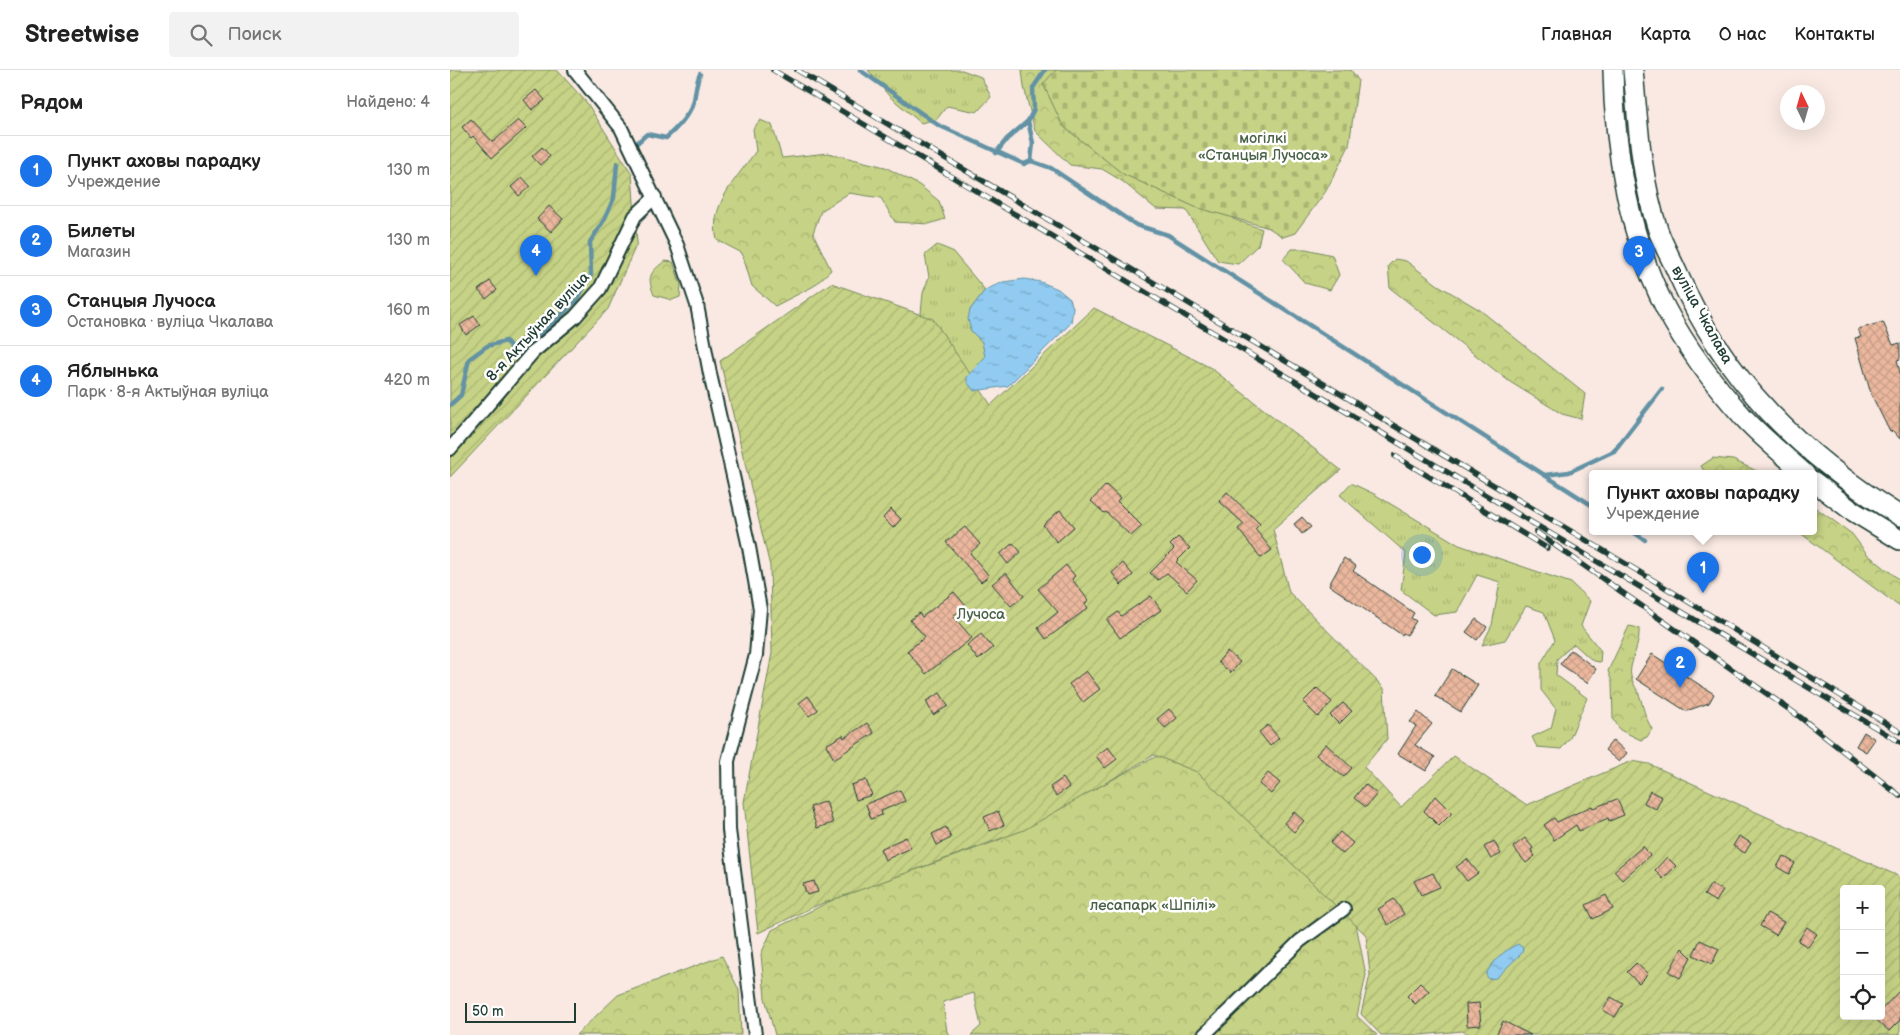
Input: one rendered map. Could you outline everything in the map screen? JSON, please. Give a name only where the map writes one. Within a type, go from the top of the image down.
[{"type":"main road","name":"вуліца Чкалава","points":[[1613,70],[1624,188],[1642,249],[1666,308],[1686,342],[1746,420],[1800,470]]},
{"type":"main road","name":"вуліца Чкалава","points":[[1633,70],[1642,156],[1658,230],[1686,292],[1726,362],[1764,406],[1811,454],[1856,489],[1900,516]]},
{"type":"main road","points":[[1817,484],[1851,510],[1900,540]]},
{"type":"street","points":[[575,70],[621,128],[677,245],[697,305],[710,374],[749,547],[760,609],[756,655],[728,762],[729,830],[754,1035]]},
{"type":"street","name":"8-я Актыўная вуліца","points":[[450,449],[533,352],[574,317],[600,289],[635,216],[655,197]]},
{"type":"street","points":[[1746,420],[1764,406]]},
{"type":"street","points":[[1204,1035],[1300,941],[1344,909]]},
{"type":"green space","points":[[450,70],[557,70],[587,103],[632,174],[637,243],[608,309],[450,477]]},
{"type":"green space","points":[[868,70],[962,70],[981,77],[991,97],[977,112],[947,106],[937,119],[921,123],[889,96]]},
{"type":"green space","points":[[1022,70],[1096,70],[1198,185],[1233,219],[1262,229],[1258,245],[1238,264],[1218,261],[1186,210],[1156,209],[1122,181],[1102,169],[1070,165],[1035,131],[1024,87]]},
{"type":"green space","name":"могілкі «Станцыя Лучоса»","points":[[1056,70],[1351,70],[1358,80],[1349,146],[1326,191],[1295,233],[1283,237],[1269,228],[1195,207],[1123,174],[1063,126],[1043,84]]},
{"type":"green space","points":[[760,120],[772,125],[782,158],[828,153],[885,167],[919,185],[939,201],[945,219],[929,224],[895,222],[881,198],[849,193],[821,211],[813,233],[831,270],[814,286],[775,306],[752,286],[742,253],[717,240],[715,227],[717,215],[726,192],[756,151],[753,129]]},
{"type":"green space","points":[[937,245],[952,251],[985,290],[970,310],[971,331],[982,342],[986,357],[967,377],[919,333],[923,293],[929,277],[925,255]]},
{"type":"green space","points":[[1292,249],[1306,249],[1332,255],[1339,275],[1330,290],[1305,283],[1283,259]]},
{"type":"green space","points":[[1395,259],[1406,261],[1438,285],[1480,310],[1585,394],[1581,419],[1562,414],[1510,382],[1390,288],[1388,266]]},
{"type":"green space","points":[[665,261],[673,262],[681,285],[680,297],[672,300],[654,295],[650,279],[653,272]]},
{"type":"green space","name":"Лучоса","points":[[831,283],[933,319],[991,405],[1094,308],[1211,368],[1341,470],[1273,529],[1289,592],[1384,688],[1387,739],[1364,767],[1401,807],[1454,756],[1527,805],[1632,761],[1649,764],[1896,875],[1900,879],[1900,1035],[1471,1035],[1462,1031],[1421,1035],[1381,1035],[1361,1014],[1370,975],[1366,935],[1197,772],[1154,755],[1024,830],[813,907],[758,933],[744,802],[772,653],[770,566],[720,361]]},
{"type":"green space","points":[[1713,458],[1733,460],[1754,470],[1704,470],[1701,466]]},
{"type":"green space","points":[[1351,483],[1374,494],[1459,545],[1571,583],[1590,601],[1581,626],[1601,651],[1600,662],[1593,661],[1574,644],[1557,659],[1556,675],[1587,698],[1570,738],[1561,749],[1537,747],[1532,737],[1551,728],[1556,709],[1541,690],[1541,663],[1555,640],[1544,612],[1526,606],[1505,640],[1482,645],[1492,625],[1500,582],[1477,575],[1457,612],[1434,615],[1401,590],[1406,553],[1340,495]]},
{"type":"green space","points":[[1817,509],[1852,534],[1867,554],[1900,580],[1900,607],[1803,535],[1817,535]]},
{"type":"green space","points":[[1629,626],[1639,628],[1638,643],[1630,672],[1652,729],[1647,737],[1641,740],[1620,730],[1613,718],[1612,682],[1608,671]]},
{"type":"green space","name":"лесапарк «Шпілі»","points":[[1174,755],[1193,763],[1355,919],[1366,975],[1357,1016],[1377,1035],[971,1035],[981,1026],[974,993],[943,1002],[947,1032],[951,1035],[775,1035],[765,998],[761,954],[772,930],[841,896],[997,841],[1155,757]]},
{"type":"green space","points":[[722,956],[739,990],[741,1035],[576,1035],[618,995]]},
{"type":"water","points":[[1025,279],[1041,282],[1058,289],[1070,299],[1073,308],[1071,323],[1008,386],[974,391],[967,382],[967,377],[985,357],[982,342],[971,331],[968,319],[970,310],[985,290],[1003,282]]},
{"type":"water","points":[[1518,944],[1523,948],[1522,953],[1496,978],[1488,979],[1486,974],[1496,960],[1508,949]]},
{"type":"building","points":[[536,90],[545,100],[532,110],[524,100]]},
{"type":"building","points":[[471,119],[493,142],[518,120],[526,128],[492,158],[473,136],[471,138],[462,127]]},
{"type":"building","points":[[542,147],[550,156],[540,165],[532,156]]},
{"type":"building","points":[[522,177],[530,186],[519,196],[511,187]]},
{"type":"building","points":[[549,206],[563,219],[551,232],[537,219]]},
{"type":"building","points":[[490,281],[497,290],[486,299],[478,290]]},
{"type":"building","points":[[474,316],[480,325],[466,335],[460,325]]},
{"type":"building","points":[[1883,322],[1893,345],[1900,343],[1900,359],[1897,360],[1900,372],[1900,439],[1893,431],[1890,432],[1871,394],[1855,338],[1861,337],[1858,329]]},
{"type":"building","points":[[1106,485],[1120,498],[1117,501],[1142,526],[1131,536],[1106,512],[1104,513],[1091,501]]},
{"type":"building","points":[[1227,492],[1260,524],[1255,529],[1272,550],[1261,558],[1238,529],[1244,524],[1219,501]]},
{"type":"building","points":[[891,509],[901,519],[893,528],[883,518]]},
{"type":"building","points":[[1060,510],[1074,527],[1057,542],[1043,525]]},
{"type":"building","points":[[1302,517],[1311,527],[1302,534],[1294,524]]},
{"type":"building","points":[[965,527],[980,544],[970,553],[989,576],[981,582],[946,542]]},
{"type":"building","points":[[1178,537],[1190,548],[1176,562],[1197,580],[1187,591],[1167,573],[1158,580],[1150,573],[1174,549],[1170,545]]},
{"type":"building","points":[[1013,543],[1021,552],[1008,564],[1000,554]]},
{"type":"building","points":[[1344,558],[1356,566],[1353,571],[1414,613],[1411,618],[1416,621],[1407,635],[1403,633],[1402,635],[1329,585]]},
{"type":"building","points":[[1123,563],[1133,575],[1121,585],[1112,573]]},
{"type":"building","points":[[1066,565],[1075,576],[1072,579],[1088,600],[1085,604],[1088,608],[1046,639],[1038,628],[1058,612],[1038,589]]},
{"type":"building","points":[[1006,573],[1024,596],[1011,606],[992,584]]},
{"type":"building","points":[[954,592],[966,606],[953,616],[972,638],[926,674],[907,651],[925,637],[910,620],[919,613],[922,617]]},
{"type":"building","points":[[1151,596],[1161,610],[1120,638],[1107,620],[1118,612],[1121,616]]},
{"type":"building","points":[[1476,619],[1487,627],[1477,640],[1466,632]]},
{"type":"building","points":[[981,634],[993,648],[978,660],[967,645]]},
{"type":"building","points":[[1571,650],[1596,669],[1587,683],[1560,664]]},
{"type":"building","points":[[1227,651],[1240,662],[1231,673],[1218,662]]},
{"type":"building","points":[[1652,654],[1714,694],[1709,703],[1686,711],[1636,679]]},
{"type":"building","points":[[1452,669],[1478,685],[1461,712],[1435,696]]},
{"type":"building","points":[[1086,671],[1100,689],[1083,702],[1069,684]]},
{"type":"building","points":[[1317,688],[1332,702],[1318,717],[1303,702]]},
{"type":"building","points":[[940,693],[948,706],[933,715],[926,701]]},
{"type":"building","points":[[808,696],[818,710],[809,716],[799,703]]},
{"type":"building","points":[[1343,703],[1352,711],[1339,724],[1330,715]]},
{"type":"building","points":[[1169,709],[1177,718],[1165,728],[1157,719]]},
{"type":"building","points":[[1418,712],[1432,724],[1415,745],[1435,757],[1426,771],[1398,754],[1416,726],[1410,722]]},
{"type":"building","points":[[867,723],[874,733],[834,759],[826,745],[843,735],[844,738]]},
{"type":"building","points":[[1268,725],[1279,738],[1270,746],[1259,732]]},
{"type":"building","points":[[1864,732],[1875,739],[1866,752],[1856,746]]},
{"type":"building","points":[[1613,740],[1627,753],[1619,762],[1605,750]]},
{"type":"building","points":[[1326,744],[1352,768],[1344,777],[1316,755]]},
{"type":"building","points":[[1108,747],[1117,759],[1105,768],[1096,756]]},
{"type":"building","points":[[1268,773],[1280,783],[1271,794],[1259,784]]},
{"type":"building","points":[[1063,778],[1069,787],[1056,796],[1050,787]]},
{"type":"building","points":[[866,780],[872,795],[856,800],[851,785]]},
{"type":"building","points":[[1365,784],[1377,794],[1366,807],[1354,798]]},
{"type":"building","points":[[900,790],[905,801],[881,811],[882,815],[871,819],[866,804]]},
{"type":"building","points":[[1650,791],[1662,797],[1656,809],[1644,803]]},
{"type":"building","points":[[1435,796],[1452,813],[1439,826],[1424,811]]},
{"type":"building","points":[[1617,799],[1624,815],[1609,821],[1608,818],[1579,831],[1576,825],[1554,840],[1544,825],[1554,818],[1557,822],[1592,806],[1593,808]]},
{"type":"building","points":[[826,801],[833,823],[817,828],[810,807]]},
{"type":"building","points":[[998,811],[1004,825],[990,831],[984,817]]},
{"type":"building","points":[[1294,812],[1304,821],[1294,832],[1284,823]]},
{"type":"building","points":[[946,827],[951,838],[937,845],[932,834]]},
{"type":"building","points":[[1340,832],[1353,843],[1343,854],[1330,843]]},
{"type":"building","points":[[1739,836],[1751,843],[1745,853],[1733,846]]},
{"type":"building","points":[[906,837],[911,848],[885,860],[880,849]]},
{"type":"building","points":[[1525,838],[1533,848],[1531,850],[1535,856],[1526,863],[1513,847]]},
{"type":"building","points":[[1494,841],[1501,854],[1491,859],[1484,847]]},
{"type":"building","points":[[1643,846],[1650,855],[1622,880],[1614,871]]},
{"type":"building","points":[[1783,856],[1795,863],[1789,874],[1777,867]]},
{"type":"building","points":[[1667,857],[1676,866],[1663,879],[1655,870]]},
{"type":"building","points":[[1467,859],[1478,873],[1467,881],[1456,867]]},
{"type":"building","points":[[1433,873],[1440,887],[1421,895],[1414,881]]},
{"type":"building","points":[[814,881],[818,892],[807,895],[803,884]]},
{"type":"building","points":[[1711,884],[1723,890],[1716,902],[1704,895]]},
{"type":"building","points":[[1606,895],[1613,909],[1593,919],[1586,905]]},
{"type":"building","points":[[1394,899],[1404,914],[1388,925],[1378,909]]},
{"type":"building","points":[[1767,913],[1784,922],[1776,935],[1760,926]]},
{"type":"building","points":[[1807,927],[1817,934],[1808,947],[1798,941]]},
{"type":"building","points":[[1700,940],[1719,949],[1712,964],[1693,955]]},
{"type":"building","points":[[1682,948],[1691,957],[1680,978],[1669,972]]},
{"type":"building","points":[[1636,963],[1648,974],[1639,983],[1627,972]]},
{"type":"building","points":[[1420,983],[1429,991],[1415,1004],[1407,996]]},
{"type":"building","points":[[1900,990],[1900,1020],[1889,1031],[1876,1020],[1885,1020],[1885,1006]]},
{"type":"building","points":[[1611,997],[1623,1004],[1615,1017],[1603,1010]]},
{"type":"building","points":[[1479,1003],[1481,1025],[1467,1026],[1466,1004]]},
{"type":"building","points":[[1503,1021],[1531,1035],[1496,1035]]},
{"type":"waterway","points":[[860,70],[938,125],[1024,164],[1031,161],[1051,168],[1136,225],[1168,235],[1589,503]]},
{"type":"waterway","points":[[1031,161],[1033,143],[1028,121],[1034,109],[1033,88],[1045,70]]},
{"type":"waterway","points":[[637,143],[647,134],[666,138],[677,127],[688,114],[693,104],[700,74]]},
{"type":"waterway","points":[[996,153],[1007,139],[1028,121]]},
{"type":"waterway","points":[[450,405],[461,395],[469,359],[487,346],[506,341],[515,352],[521,353],[577,300],[591,275],[590,242],[604,220],[614,198],[617,163]]},
{"type":"waterway","points":[[1545,475],[1569,472],[1614,451],[1662,389]]},
{"type":"waterway","points":[[1638,535],[1645,540]]},
{"type":"railway","points":[[773,70],[1900,742]]},
{"type":"railway","points":[[797,70],[1658,583],[1900,732]]},
{"type":"railway","points":[[1395,456],[1547,548]]},
{"type":"railway","points":[[1536,532],[1800,717],[1900,796]]},
{"type":"place","name":"Яблынька","points":[[536,276]]},
{"type":"place","name":"Станцыя Лучоса","points":[[1639,277]]},
{"type":"place","name":"Пункт аховы парадку","points":[[1703,593]]},
{"type":"place","name":"Билеты","points":[[1680,688]]}]
